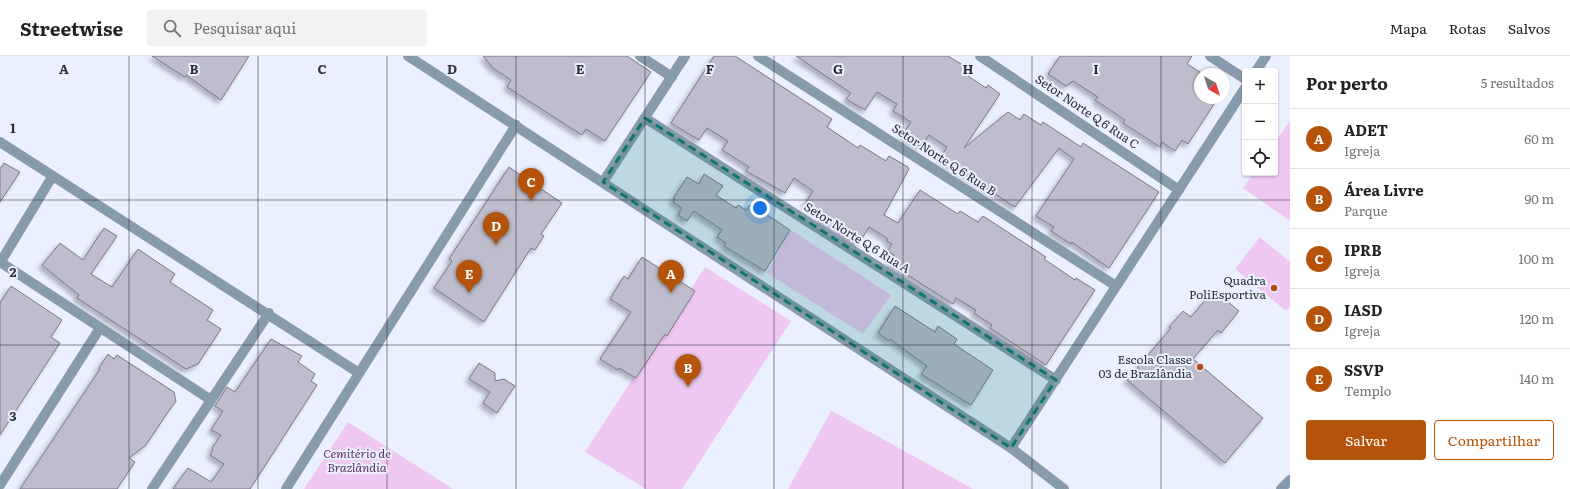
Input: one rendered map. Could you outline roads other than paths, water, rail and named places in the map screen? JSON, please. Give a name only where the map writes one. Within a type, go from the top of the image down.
[{"type":"street","points":[[408,56],[1011,448],[1064,489]]},
{"type":"street","points":[[640,56],[672,77]]},
{"type":"street","points":[[604,182],[685,56]]},
{"type":"street","name":"Setor Norte Q 6 Rua B","points":[[758,56],[1116,286]]},
{"type":"street","name":"Setor Norte Q 6 Rua C","points":[[980,56],[1179,190]]},
{"type":"street","points":[[1210,56],[1242,77]]},
{"type":"street","points":[[1258,68],[1266,56]]},
{"type":"street","points":[[1011,448],[1242,93]]},
{"type":"street","name":"Setor Norte Q 6 Rua A","points":[[645,118],[1056,380]]},
{"type":"street","points":[[286,489],[516,125]]},
{"type":"street","points":[[0,142],[268,313],[359,373]]},
{"type":"street","points":[[52,176],[0,262],[211,400]]},
{"type":"street","points":[[152,489],[268,313]]},
{"type":"street","points":[[0,485],[100,328]]},
{"type":"street","points":[[1281,489],[1290,480]]},
{"type":"place","name":"IPRB","points":[[531,201]]},
{"type":"place","name":"IASD","points":[[496,245]]},
{"type":"place","name":"Quadra PoliEsportiva","points":[[1274,288]]},
{"type":"place","name":"SSVP","points":[[469,293]]},
{"type":"place","name":"ADET","points":[[671,293]]},
{"type":"place","name":"Escola Classe 03 de Brazlândia","points":[[1200,367]]},
{"type":"place","name":"Área Livre","points":[[688,387]]},
{"type":"park label","name":"Cemitério de Brazlândia","points":[[357,461]]}]
